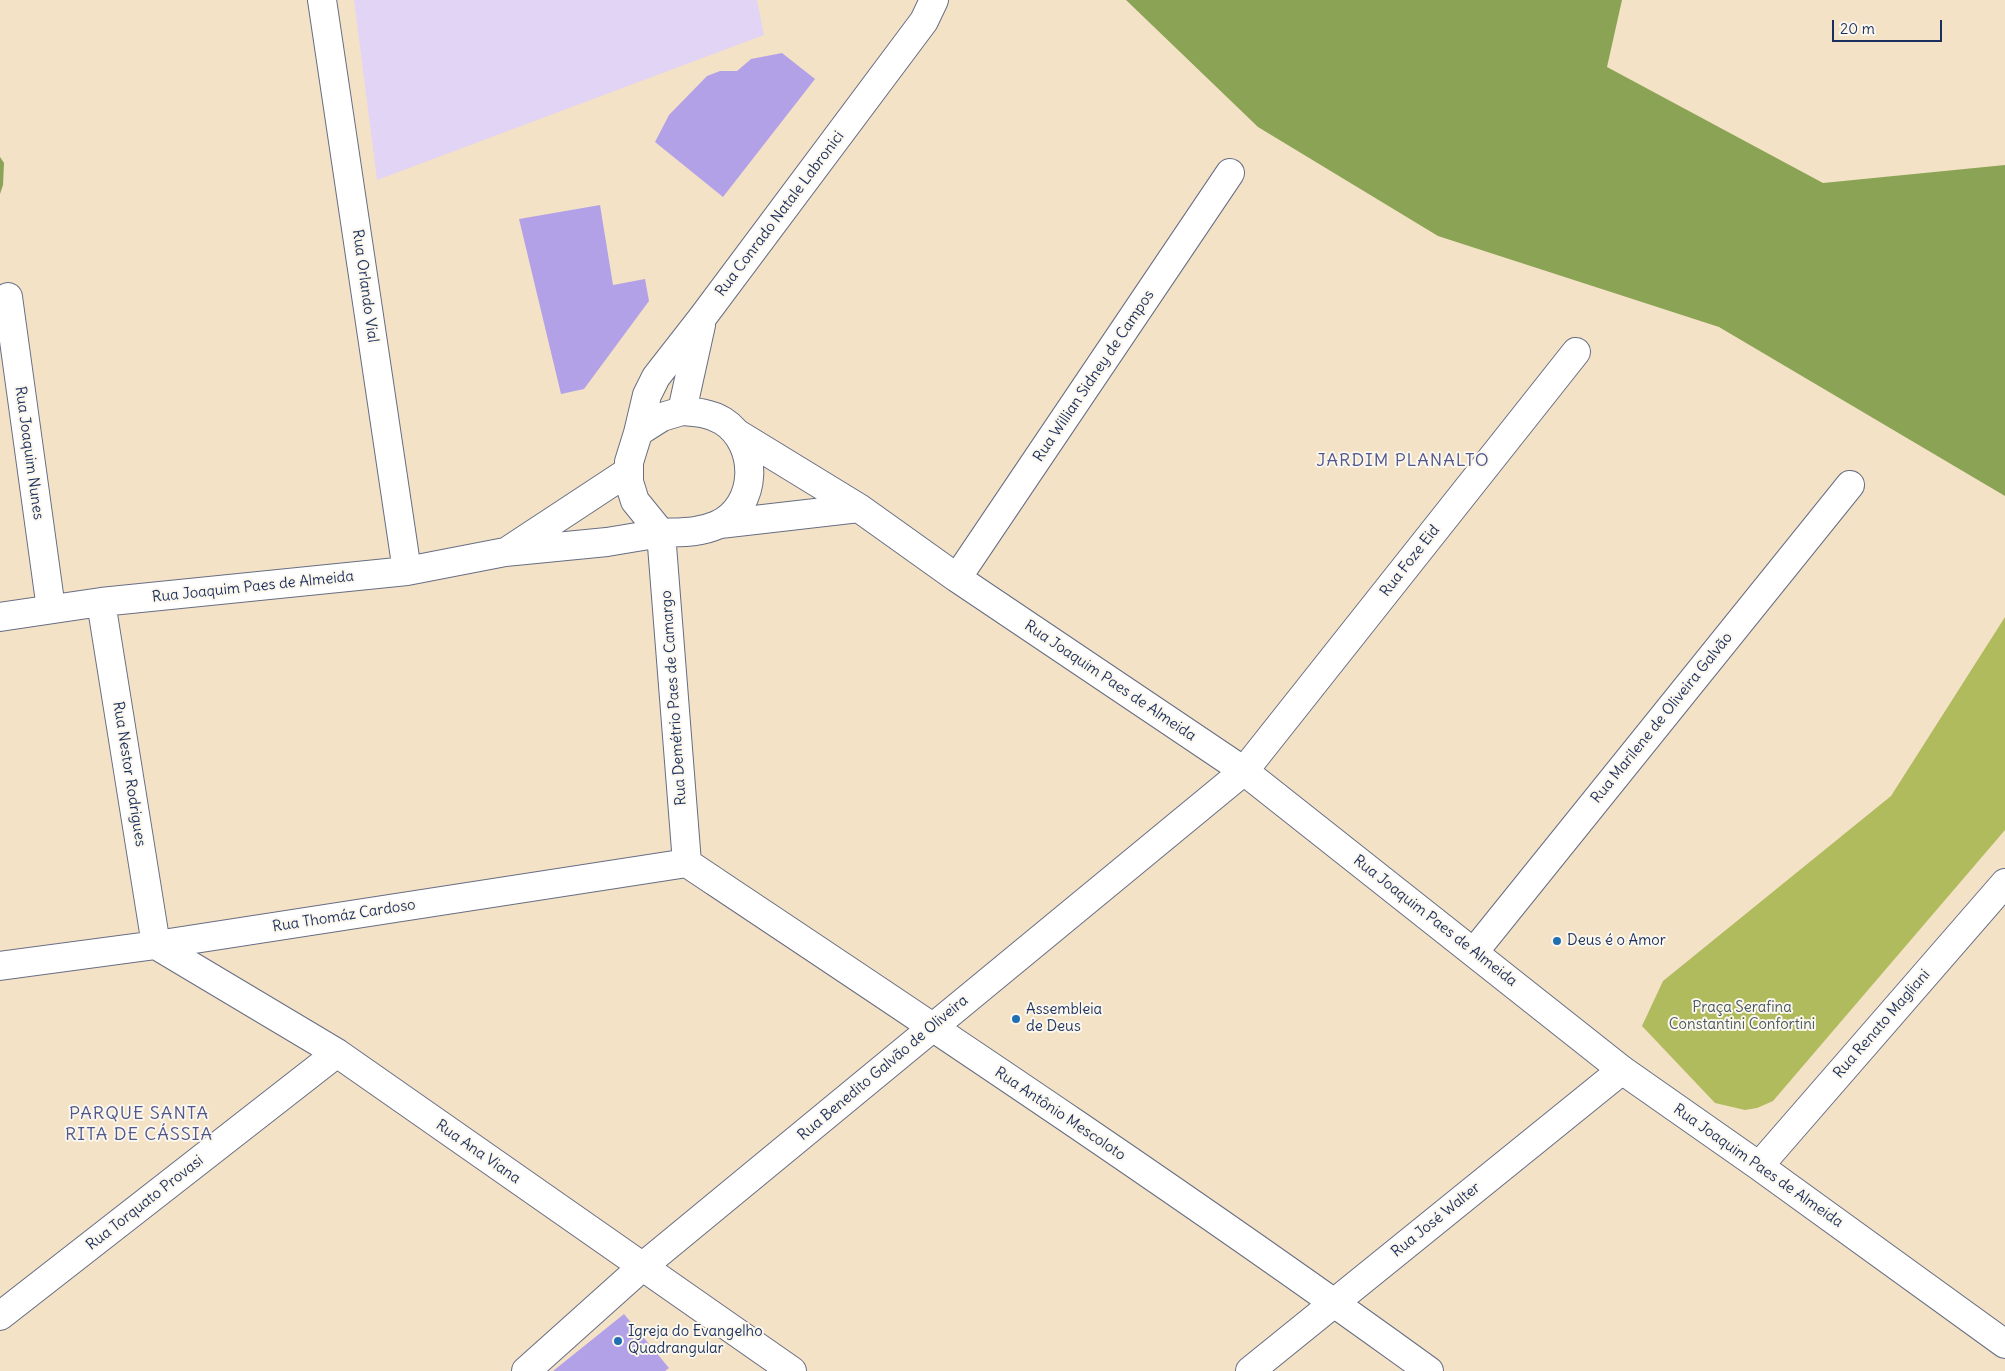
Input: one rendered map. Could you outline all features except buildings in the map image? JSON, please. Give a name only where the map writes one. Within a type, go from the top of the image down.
[{"type":"street","name":"Rua Orlando Vial","points":[[322,0],[407,571]]},
{"type":"street","name":"Rua Conrado Natale Labronici","points":[[638,433],[647,395],[656,377],[924,21],[934,0]]},
{"type":"street","name":"Rua Willian Sidney de Campos","points":[[957,578],[1230,173]]},
{"type":"street","name":"Rua Joaquim Nunes","points":[[8,297],[51,609]]},
{"type":"street","points":[[682,411],[702,318]]},
{"type":"street","name":"Rua Foze Eid","points":[[1244,771],[1576,352]]},
{"type":"street","points":[[682,411],[703,412],[722,420],[738,434],[747,452],[750,473],[747,493],[736,511],[720,524],[701,532],[661,533],[636,501],[629,482],[629,462],[638,433],[662,417],[682,411]]},
{"type":"street","name":"Rua Joaquim Paes de Almeida","points":[[738,434],[859,508],[957,578],[1244,771],[1622,1070],[1759,1166],[2005,1344]]},
{"type":"street","name":"Rua Joaquim Paes de Almeida","points":[[505,552],[629,471]]},
{"type":"street","name":"Rua Marilene de Oliveira Galvão","points":[[1474,952],[1850,486]]},
{"type":"street","points":[[720,524],[859,508]]},
{"type":"street","name":"Rua Joaquim Paes de Almeida","points":[[0,617],[101,602],[407,571],[505,552],[607,542],[661,533]]},
{"type":"street","name":"Rua Demétrio Paes de Camargo","points":[[661,533],[687,863]]},
{"type":"street","name":"Rua Nestor Rodrigues","points":[[101,602],[156,945]]},
{"type":"street","name":"Rua Benedito Galvão de Oliveira","points":[[526,1371],[642,1267],[1244,771]]},
{"type":"street","name":"Rua Thomáz Cardoso","points":[[0,966],[156,945],[687,863]]},
{"type":"street","name":"Rua Antônio Mescoloto","points":[[687,863],[932,1027],[1334,1302],[1429,1371]]},
{"type":"street","name":"Rua Renato Magliani","points":[[1759,1166],[2005,883]]},
{"type":"street","name":"Rua Ana Viana","points":[[156,945],[337,1053],[792,1371]]},
{"type":"street","name":"Rua Torquato Provasi","points":[[0,1316],[337,1053]]},
{"type":"street","name":"Rua José Walter","points":[[1250,1371],[1622,1070]]},
{"type":"shaded area","points":[[354,0],[757,0],[764,35],[377,180]]},
{"type":"green space","points":[[1126,0],[1622,0],[1607,67],[1823,183],[2005,165],[2005,496],[1719,327],[1438,236],[1258,127]]},
{"type":"green space","points":[[0,157],[4,163],[3,185],[0,194]]},
{"type":"green space","name":"Praça Serafina Constantini Confortini","points":[[2005,617],[2005,830],[1773,1101],[1757,1108],[1745,1110],[1715,1103],[1642,1026],[1663,981],[1891,796]]},
{"type":"place","name":"Deus é o Amor","points":[[1557,941]]},
{"type":"place","name":"Assembleia de Deus","points":[[1016,1019]]},
{"type":"place","name":"Igreja do Evangelho Quadrangular","points":[[618,1341]]},
{"type":"district","name":"JARDIM PLANALTO","points":[[1403,461]]},
{"type":"district","name":"PARQUE SANTA RITA DE CÁSSIA","points":[[139,1124]]}]
